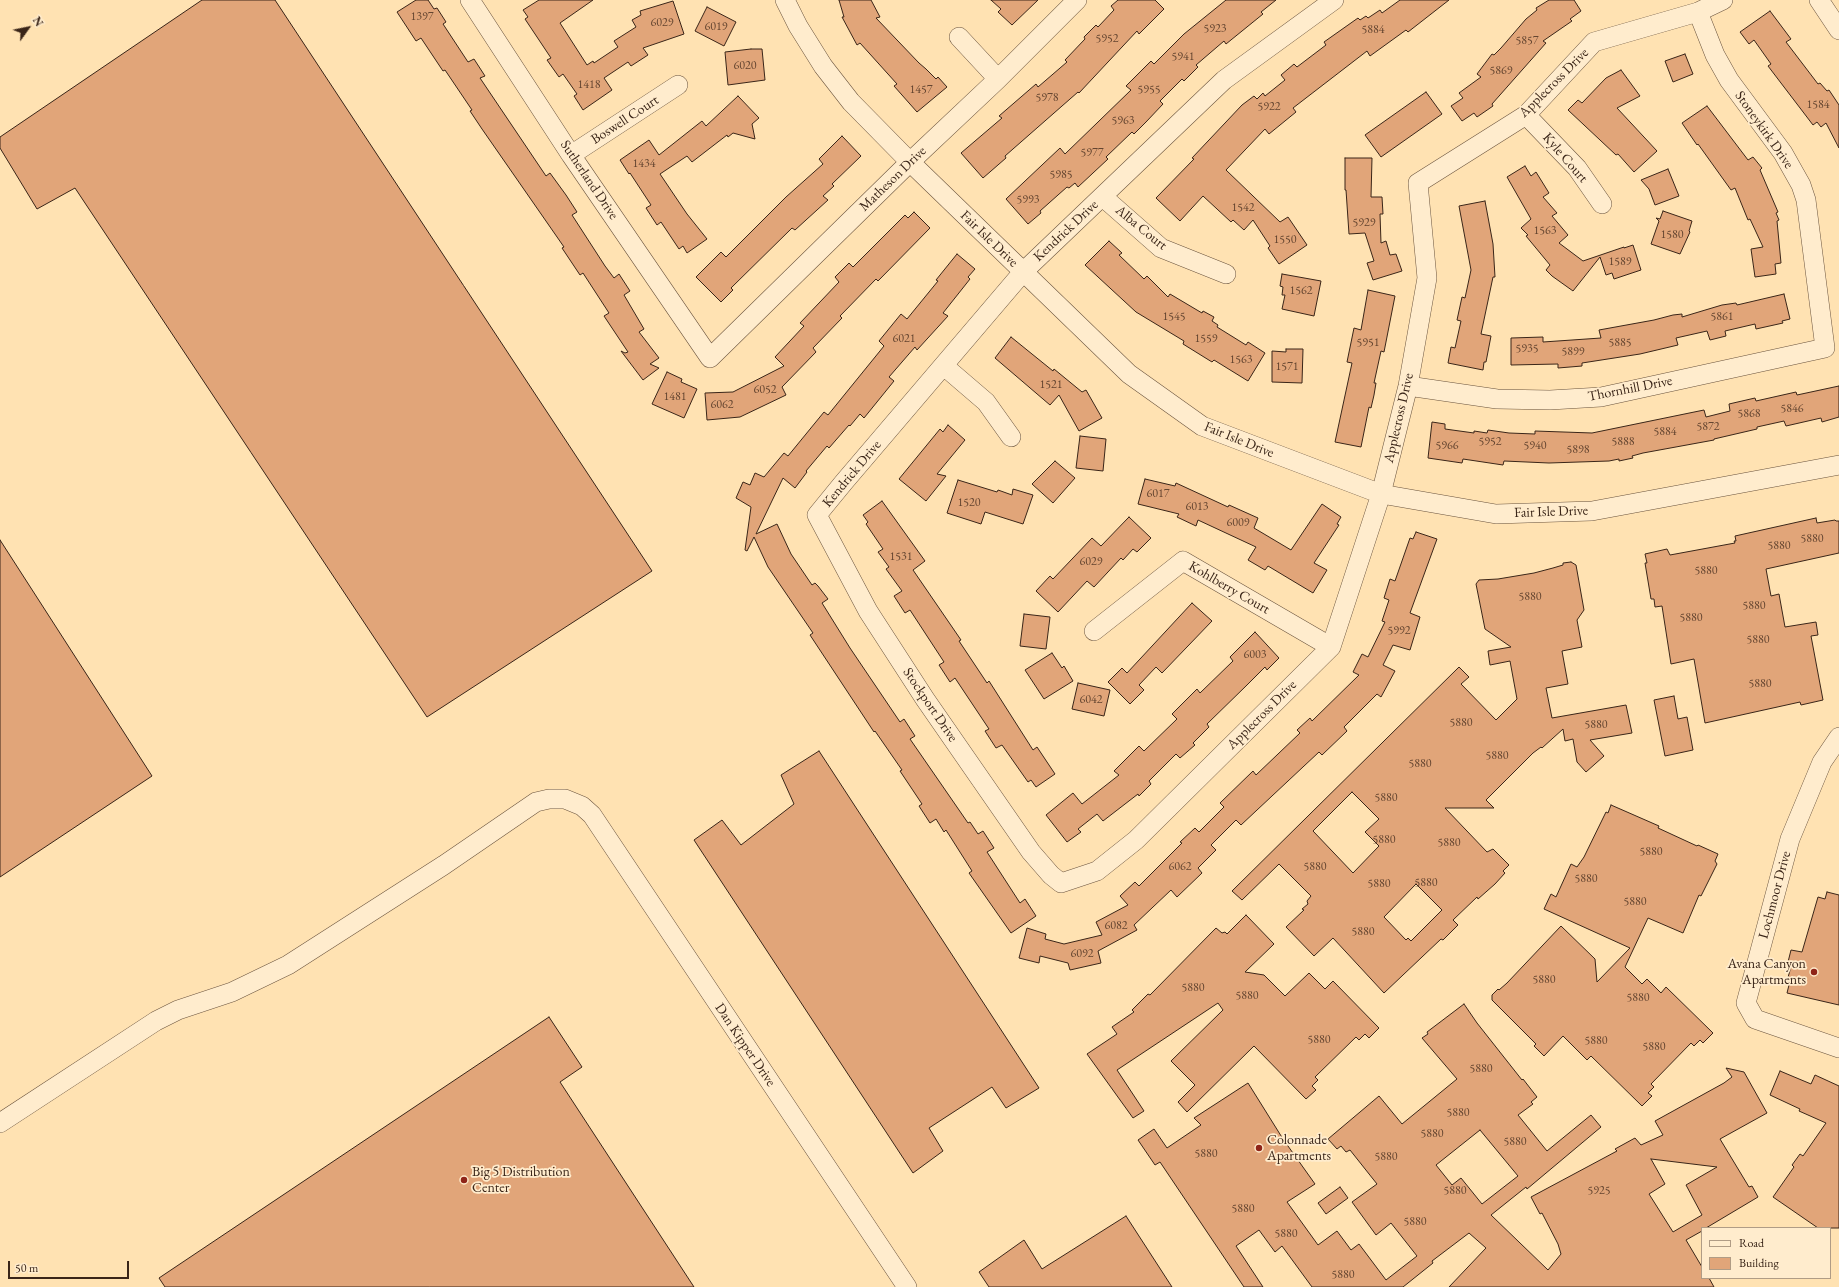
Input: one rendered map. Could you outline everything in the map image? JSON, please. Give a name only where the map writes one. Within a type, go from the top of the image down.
[{"type":"street","name":"Fair Isle Drive","points":[[785,0],[798,26],[823,66],[851,102],[910,162],[1129,374],[1202,426],[1381,494],[1496,514],[1592,511],[1839,465]]},
{"type":"street","name":"Matheson Drive","points":[[710,358],[910,162],[998,79],[1077,0]]},
{"type":"street","name":"Kendrick Drive","points":[[817,515],[1023,272],[1224,80],[1334,0]]},
{"type":"street","name":"Applecross Drive","points":[[1061,883],[1097,871],[1136,840],[1331,647],[1381,494],[1408,386],[1427,278],[1418,183],[1526,114],[1594,42],[1698,12],[1723,0]]},
{"type":"street","points":[[1819,0],[1827,15],[1839,30]]},
{"type":"street","name":"Sutherland Drive","points":[[476,2],[572,155],[710,358]]},
{"type":"street","name":"Stoneykirk Drive","points":[[1698,12],[1715,55],[1729,80],[1780,148],[1801,185],[1806,200],[1825,348]]},
{"type":"street","points":[[959,36],[998,79]]},
{"type":"street","name":"Boswell Court","points":[[572,155],[678,85]]},
{"type":"street","name":"Kyle Court","points":[[1526,114],[1577,168],[1602,204]]},
{"type":"street","name":"Alba Court","points":[[1103,197],[1161,248],[1226,274]]},
{"type":"street","name":"Thornhill Drive","points":[[1408,386],[1497,399],[1550,400],[1601,397],[1825,348]]},
{"type":"street","points":[[944,366],[986,402],[1011,437]]},
{"type":"street","name":"Stockport Drive","points":[[817,515],[868,611],[925,699],[1031,852],[1051,875],[1061,883]]},
{"type":"street","name":"Kohlberry Court","points":[[1094,631],[1183,561],[1331,647]]},
{"type":"street","name":"Lochmoor Drive","points":[[1839,737],[1822,762],[1790,839],[1746,1003],[1755,1019],[1839,1048]]},
{"type":"street","name":"Dan Kipper Drive","points":[[0,1123],[156,1021],[178,1010],[232,992],[288,965],[444,865],[536,802],[549,799],[565,799],[582,806],[592,815],[907,1287]]},
{"type":"building","points":[[202,0],[275,0],[652,571],[427,717],[75,188],[37,209],[0,148],[0,137]]},
{"type":"building","points":[[416,0],[428,0],[434,9],[437,8],[446,22],[443,24],[468,62],[474,59],[485,76],[480,78],[546,176],[550,173],[566,195],[577,212],[572,215],[605,266],[614,278],[619,274],[630,291],[624,295],[644,329],[639,332],[659,358],[650,364],[659,368],[643,380],[621,351],[625,353],[628,352],[604,316],[609,313],[583,273],[580,275],[562,248],[564,247],[482,129],[470,111],[472,110],[445,70],[443,71],[421,38],[416,41],[397,12]]},
{"type":"building","points":[[539,0],[593,0],[560,23],[587,65],[593,61],[594,63],[618,47],[614,41],[636,27],[632,20],[641,15],[640,11],[673,1],[684,34],[643,48],[648,55],[631,66],[628,62],[604,78],[612,90],[583,110],[574,96],[577,94],[563,74],[559,77],[547,60],[551,58],[525,19],[528,17],[523,10]]},
{"type":"building","points":[[839,0],[871,0],[880,17],[876,18],[919,63],[936,79],[938,77],[947,87],[917,112],[894,86],[897,84],[860,43],[857,45],[842,17],[844,17]]},
{"type":"building","points":[[991,0],[1038,0],[1012,25],[998,12],[1001,9]]},
{"type":"building","points":[[1118,0],[1155,0],[1164,9],[1139,34],[1137,31],[1079,93],[1078,92],[1005,156],[1006,158],[983,178],[961,153],[1002,118],[999,116],[1036,84],[1038,87],[1067,62],[1065,60],[1085,39],[1084,37],[1096,25],[1098,27],[1114,10],[1111,6]]},
{"type":"building","points":[[1226,0],[1276,0],[1261,12],[1263,14],[1226,44],[1224,41],[1196,65],[1198,67],[1184,81],[1182,79],[1160,101],[1163,104],[1146,122],[1134,134],[1132,132],[1106,157],[1108,159],[1078,187],[1075,183],[1069,188],[1067,187],[1028,224],[1006,199],[1060,148],[1065,154],[1131,90],[1126,86],[1151,61],[1154,64],[1184,34]]},
{"type":"building","points":[[1400,0],[1449,0],[1408,32],[1406,30],[1370,56],[1367,51],[1293,108],[1296,112],[1269,134],[1265,129],[1226,170],[1280,222],[1288,217],[1307,245],[1279,264],[1268,248],[1270,246],[1253,220],[1244,230],[1233,220],[1231,222],[1203,196],[1180,221],[1156,198],[1194,159],[1192,158],[1242,105],[1254,96],[1257,99],[1263,93],[1265,96],[1285,80],[1281,75],[1294,64],[1297,67],[1326,45],[1324,42],[1358,18],[1360,20],[1366,16],[1368,18],[1380,10],[1382,13]]},
{"type":"building","points":[[1549,0],[1574,0],[1581,11],[1570,19],[1572,21],[1543,41],[1546,43],[1492,104],[1493,106],[1477,117],[1474,113],[1462,121],[1451,106],[1463,98],[1459,93],[1481,77],[1477,74],[1492,54],[1494,55],[1501,48],[1526,19],[1537,10],[1536,8]]},
{"type":"building","points":[[707,7],[736,22],[724,46],[695,31]]},
{"type":"building","points":[[1770,11],[1791,39],[1786,42],[1818,84],[1820,83],[1827,91],[1829,90],[1839,105],[1839,148],[1826,123],[1821,127],[1817,122],[1813,125],[1768,66],[1771,64],[1754,40],[1749,44],[1740,32]]},
{"type":"building","points":[[762,49],[765,80],[728,85],[725,52]]},
{"type":"building","points":[[1685,54],[1693,74],[1673,82],[1665,61]]},
{"type":"building","points":[[1621,70],[1640,96],[1617,108],[1657,151],[1634,172],[1618,154],[1616,155],[1568,110],[1578,100],[1582,103],[1606,78]]},
{"type":"building","points":[[1426,92],[1442,114],[1381,157],[1365,135]]},
{"type":"building","points":[[738,96],[759,118],[752,124],[755,139],[733,133],[728,137],[727,135],[692,162],[687,156],[660,174],[687,214],[707,239],[687,253],[683,246],[679,249],[661,222],[657,225],[646,208],[651,205],[620,160],[649,140],[659,155],[702,121],[706,126]]},
{"type":"building","points":[[1707,106],[1748,160],[1753,157],[1762,168],[1760,170],[1778,212],[1776,213],[1779,220],[1777,221],[1781,263],[1775,264],[1776,274],[1755,277],[1751,249],[1763,247],[1750,219],[1748,220],[1735,188],[1731,190],[1682,123]]},
{"type":"building","points":[[842,136],[861,156],[832,184],[834,186],[823,196],[828,200],[795,230],[792,228],[731,288],[733,290],[721,302],[696,277],[721,252],[726,257],[786,197],[823,164],[819,159]]},
{"type":"building","points":[[1345,158],[1372,158],[1371,197],[1382,197],[1383,214],[1380,214],[1381,243],[1386,241],[1390,255],[1396,254],[1402,271],[1373,280],[1367,263],[1374,261],[1365,233],[1349,234],[1345,190]]},
{"type":"building","points":[[1525,166],[1531,176],[1536,172],[1549,193],[1543,197],[1557,213],[1552,216],[1568,235],[1559,243],[1583,261],[1633,245],[1641,270],[1614,279],[1612,273],[1606,275],[1600,257],[1573,291],[1552,276],[1546,270],[1550,265],[1521,228],[1531,219],[1507,177]]},
{"type":"building","points":[[1668,169],[1679,196],[1655,205],[1649,189],[1641,180]]},
{"type":"building","points":[[1485,201],[1493,244],[1495,277],[1493,277],[1481,334],[1491,336],[1483,370],[1448,363],[1451,347],[1455,348],[1461,321],[1457,320],[1462,297],[1465,298],[1471,270],[1459,206]]},
{"type":"building","points":[[1663,211],[1692,221],[1690,232],[1680,254],[1651,244],[1659,221],[1656,218],[1660,219]]},
{"type":"building","points":[[914,212],[930,228],[878,281],[876,279],[840,316],[842,318],[813,348],[816,352],[782,387],[786,395],[740,417],[707,420],[705,393],[733,392],[784,366],[775,357],[804,326],[800,323],[839,282],[835,277],[849,263],[853,267],[905,215],[908,218]]},
{"type":"building","points":[[1109,241],[1122,253],[1119,255],[1144,279],[1147,276],[1168,297],[1170,294],[1202,313],[1203,311],[1214,317],[1212,321],[1218,325],[1217,327],[1246,345],[1248,342],[1265,353],[1248,381],[1214,360],[1212,362],[1183,344],[1184,341],[1136,312],[1085,265]]},
{"type":"building","points":[[957,254],[975,269],[968,277],[970,279],[943,313],[948,316],[917,350],[915,347],[889,377],[894,381],[864,418],[860,414],[829,448],[827,446],[806,471],[807,472],[795,488],[783,478],[756,534],[777,524],[791,554],[812,585],[815,583],[828,599],[822,603],[850,648],[900,722],[904,719],[915,736],[910,739],[968,823],[970,822],[978,834],[983,831],[994,848],[987,852],[1020,903],[1025,899],[1036,916],[1011,933],[969,873],[972,871],[946,830],[944,832],[936,819],[930,823],[919,806],[922,804],[900,771],[902,770],[875,731],[874,732],[810,635],[813,633],[768,567],[754,537],[747,551],[745,550],[751,507],[736,498],[743,482],[750,485],[755,473],[764,477],[784,453],[788,456],[824,412],[828,415],[884,346],[879,341],[901,314],[907,319],[938,281],[936,280]]},
{"type":"building","points":[[1282,274],[1321,281],[1314,316],[1282,309],[1285,295],[1282,295],[1283,287],[1280,286]]},
{"type":"building","points":[[1368,290],[1395,296],[1384,352],[1381,351],[1374,383],[1376,383],[1374,395],[1371,408],[1369,407],[1361,447],[1335,442],[1352,363],[1347,362],[1354,328],[1361,330]]},
{"type":"building","points":[[1784,294],[1790,319],[1782,321],[1783,323],[1756,329],[1755,324],[1725,331],[1726,336],[1710,340],[1707,331],[1676,338],[1678,345],[1640,354],[1582,363],[1582,366],[1558,368],[1558,364],[1511,365],[1511,338],[1543,337],[1543,342],[1601,338],[1599,330],[1673,315],[1682,314],[1682,317],[1722,305],[1736,303],[1737,305]]},
{"type":"building","points":[[1011,337],[1082,392],[1086,390],[1102,418],[1079,431],[1059,395],[1050,405],[995,358]]},
{"type":"building","points":[[1286,349],[1303,349],[1302,383],[1272,382],[1272,351],[1286,352]]},
{"type":"building","points":[[667,372],[682,379],[681,382],[697,389],[684,418],[652,404]]},
{"type":"building","points":[[1839,386],[1839,417],[1822,422],[1821,418],[1786,426],[1784,421],[1757,427],[1757,429],[1714,440],[1643,453],[1632,456],[1633,458],[1619,461],[1619,459],[1609,461],[1549,463],[1504,461],[1503,465],[1463,459],[1462,463],[1428,458],[1432,422],[1445,424],[1445,429],[1474,433],[1474,431],[1487,433],[1488,430],[1509,433],[1535,434],[1535,431],[1592,433],[1704,410],[1706,417],[1730,411],[1729,404],[1755,398],[1756,401],[1796,392],[1797,395]]},
{"type":"building","points":[[948,425],[965,440],[937,474],[946,476],[926,501],[899,479],[940,429],[943,432]]},
{"type":"building","points":[[1080,436],[1106,439],[1103,471],[1076,468]]},
{"type":"building","points":[[1055,461],[1075,478],[1053,503],[1032,484]]},
{"type":"building","points":[[1145,479],[1175,486],[1176,483],[1228,507],[1229,505],[1258,518],[1254,528],[1291,550],[1322,504],[1341,517],[1337,524],[1339,525],[1314,563],[1327,570],[1313,593],[1268,566],[1265,570],[1248,560],[1256,547],[1198,520],[1196,526],[1177,517],[1179,514],[1138,504]]},
{"type":"building","points":[[958,480],[1012,495],[1013,489],[1033,495],[1023,524],[985,512],[981,524],[947,513]]},
{"type":"building","points":[[882,501],[925,561],[913,570],[961,640],[959,641],[987,683],[989,681],[1033,750],[1037,747],[1055,774],[1036,787],[1031,780],[1028,782],[1002,745],[996,748],[985,731],[989,729],[955,678],[950,682],[939,665],[944,662],[910,610],[905,613],[894,596],[902,591],[886,569],[889,567],[878,552],[883,549],[866,524],[868,522],[863,515]]},
{"type":"building","points":[[1129,517],[1151,538],[1137,552],[1133,549],[1123,560],[1121,558],[1094,587],[1087,581],[1058,612],[1036,591],[1050,576],[1053,579],[1092,538],[1101,546]]},
{"type":"building","points":[[1816,518],[1817,523],[1835,520],[1839,521],[1839,553],[1766,569],[1771,596],[1779,594],[1785,627],[1816,622],[1818,635],[1811,636],[1823,700],[1801,705],[1800,702],[1705,723],[1694,659],[1671,664],[1662,606],[1655,607],[1654,599],[1651,599],[1645,554],[1667,549],[1670,555],[1735,543],[1735,536]]},
{"type":"building","points":[[1416,532],[1437,539],[1410,613],[1420,617],[1410,650],[1393,645],[1383,665],[1395,671],[1381,697],[1377,694],[1344,727],[1347,731],[1322,755],[1319,752],[1241,825],[1236,820],[1211,845],[1216,850],[1198,868],[1202,873],[1177,897],[1171,890],[1134,925],[1137,930],[1098,951],[1101,963],[1070,970],[1068,963],[1040,956],[1039,963],[1019,958],[1027,928],[1046,934],[1045,939],[1064,944],[1102,935],[1096,922],[1128,905],[1120,896],[1135,882],[1139,886],[1195,828],[1199,832],[1224,807],[1220,803],[1253,771],[1256,775],[1300,733],[1297,730],[1310,718],[1312,721],[1359,675],[1353,672],[1362,654],[1368,657],[1385,622],[1382,621],[1389,600],[1384,598],[1390,579],[1395,581],[1410,538],[1413,539]]},
{"type":"building","points":[[0,540],[152,776],[0,877]]},
{"type":"building","points":[[1571,562],[1576,565],[1584,610],[1577,620],[1582,647],[1562,651],[1568,684],[1546,688],[1552,718],[1626,705],[1632,733],[1590,740],[1604,756],[1586,772],[1577,762],[1573,739],[1565,741],[1563,729],[1542,748],[1541,747],[1533,753],[1486,800],[1494,808],[1445,808],[1487,852],[1493,849],[1509,865],[1503,871],[1505,873],[1495,884],[1478,899],[1477,897],[1453,920],[1458,925],[1443,940],[1441,939],[1384,993],[1333,938],[1314,956],[1286,927],[1304,910],[1302,909],[1308,904],[1307,901],[1311,896],[1279,864],[1242,900],[1232,891],[1459,667],[1469,677],[1461,684],[1496,720],[1517,699],[1510,661],[1490,665],[1488,651],[1511,647],[1485,629],[1476,584],[1479,580],[1498,579],[1534,573],[1563,565],[1563,563]],"holes":[[[1352,792],[1379,819],[1365,832],[1379,846],[1353,873],[1313,831]],[[1416,884],[1442,910],[1411,941],[1408,938],[1406,940],[1384,917]]]},
{"type":"building","points":[[1192,603],[1212,621],[1162,673],[1156,667],[1139,685],[1144,690],[1130,704],[1108,682],[1122,668],[1127,673]]},
{"type":"building","points":[[1024,614],[1050,617],[1046,649],[1020,646]]},
{"type":"building","points":[[1255,632],[1279,658],[1267,670],[1265,667],[1207,724],[1209,727],[1193,743],[1195,745],[1180,758],[1176,754],[1149,781],[1151,784],[1139,796],[1138,794],[1103,821],[1097,814],[1078,829],[1081,832],[1067,842],[1046,815],[1073,793],[1082,804],[1119,775],[1114,771],[1139,746],[1144,751],[1177,719],[1172,714],[1197,689],[1200,693],[1233,661],[1230,657]]},
{"type":"building","points":[[1052,653],[1062,668],[1064,666],[1073,681],[1044,699],[1025,670]]},
{"type":"building","points":[[1078,683],[1110,690],[1104,716],[1072,709]]},
{"type":"building","points":[[1674,696],[1678,719],[1687,717],[1693,750],[1665,756],[1654,700]]},
{"type":"building","points":[[819,751],[1039,1088],[1006,1108],[992,1087],[929,1128],[943,1151],[913,1173],[694,840],[722,820],[741,845],[794,804],[781,775]]},
{"type":"building","points":[[1611,805],[1659,826],[1658,828],[1697,846],[1698,845],[1718,854],[1715,861],[1717,864],[1701,896],[1699,895],[1683,933],[1648,918],[1625,967],[1642,984],[1647,979],[1661,993],[1666,987],[1713,1033],[1703,1043],[1700,1040],[1694,1046],[1691,1043],[1651,1084],[1654,1087],[1648,1093],[1652,1096],[1642,1106],[1591,1056],[1587,1060],[1563,1036],[1544,1056],[1534,1046],[1536,1044],[1492,1000],[1492,995],[1507,983],[1561,926],[1595,959],[1597,982],[1630,948],[1544,909],[1551,894],[1556,897],[1571,864],[1577,867],[1584,857],[1606,812],[1608,813]]},
{"type":"building","points":[[1827,892],[1839,895],[1839,1005],[1787,993],[1790,981],[1787,981],[1792,963],[1788,962],[1791,950],[1802,952],[1818,897],[1825,899]]},
{"type":"building","points":[[1246,915],[1274,944],[1245,972],[1264,975],[1285,996],[1309,973],[1325,989],[1333,981],[1379,1028],[1369,1038],[1365,1034],[1359,1040],[1356,1037],[1315,1077],[1318,1080],[1312,1086],[1316,1090],[1306,1099],[1254,1046],[1187,1112],[1178,1102],[1195,1085],[1171,1061],[1223,1010],[1218,1003],[1117,1070],[1144,1111],[1133,1118],[1087,1054],[1117,1034],[1112,1027],[1134,1012],[1132,1010],[1148,994],[1150,995],[1216,928],[1222,933],[1225,932],[1227,934]]},
{"type":"building","points":[[1464,1004],[1477,1023],[1537,1097],[1531,1102],[1533,1104],[1518,1115],[1547,1151],[1591,1115],[1601,1127],[1527,1189],[1526,1187],[1491,1215],[1548,1270],[1561,1254],[1558,1244],[1542,1213],[1540,1214],[1531,1197],[1617,1151],[1615,1149],[1635,1138],[1641,1145],[1663,1135],[1655,1121],[1724,1083],[1732,1077],[1726,1068],[1744,1072],[1767,1113],[1720,1139],[1749,1187],[1752,1186],[1758,1197],[1708,1227],[1701,1227],[1701,1232],[1686,1240],[1701,1265],[1701,1279],[1710,1279],[1714,1287],[1449,1287],[1486,1248],[1469,1233],[1432,1261],[1433,1263],[1403,1287],[1312,1287],[1282,1246],[1275,1252],[1259,1230],[1236,1246],[1263,1287],[1244,1287],[1160,1162],[1155,1165],[1138,1140],[1154,1129],[1167,1148],[1201,1125],[1194,1118],[1248,1083],[1283,1139],[1315,1184],[1287,1202],[1318,1245],[1337,1231],[1351,1250],[1359,1244],[1386,1280],[1417,1256],[1391,1223],[1376,1235],[1352,1202],[1377,1184],[1350,1150],[1346,1152],[1341,1146],[1337,1149],[1328,1139],[1379,1096],[1402,1124],[1457,1079],[1422,1038],[1428,1034],[1427,1032]],"holes":[[[1480,1130],[1518,1176],[1482,1204],[1461,1178],[1452,1185],[1436,1165]],[[1651,1159],[1717,1167],[1686,1185],[1702,1215],[1673,1232],[1649,1194],[1665,1184]]]},
{"type":"building","name":"Big 5 Distribution Center","points":[[549,1017],[582,1067],[560,1082],[694,1287],[165,1287],[159,1278]]},
{"type":"building","points":[[1780,1071],[1811,1084],[1815,1075],[1839,1086],[1839,1228],[1817,1227],[1773,1197],[1794,1167],[1792,1165],[1800,1154],[1803,1156],[1826,1123],[1799,1111],[1800,1109],[1770,1095]]},
{"type":"building","name":"Colonnade Apartments","points":[[1340,1187],[1348,1198],[1326,1214],[1318,1203]]},
{"type":"building","points":[[1126,1216],[1172,1287],[989,1287],[979,1272],[1024,1240],[1042,1269]]},
{"type":"place","name":"Avana Canyon Apartments","points":[[1814,972]]},
{"type":"place","name":"Colonnade Apartments","points":[[1259,1148]]},
{"type":"place","name":"Big 5 Distribution Center","points":[[464,1180]]}]
